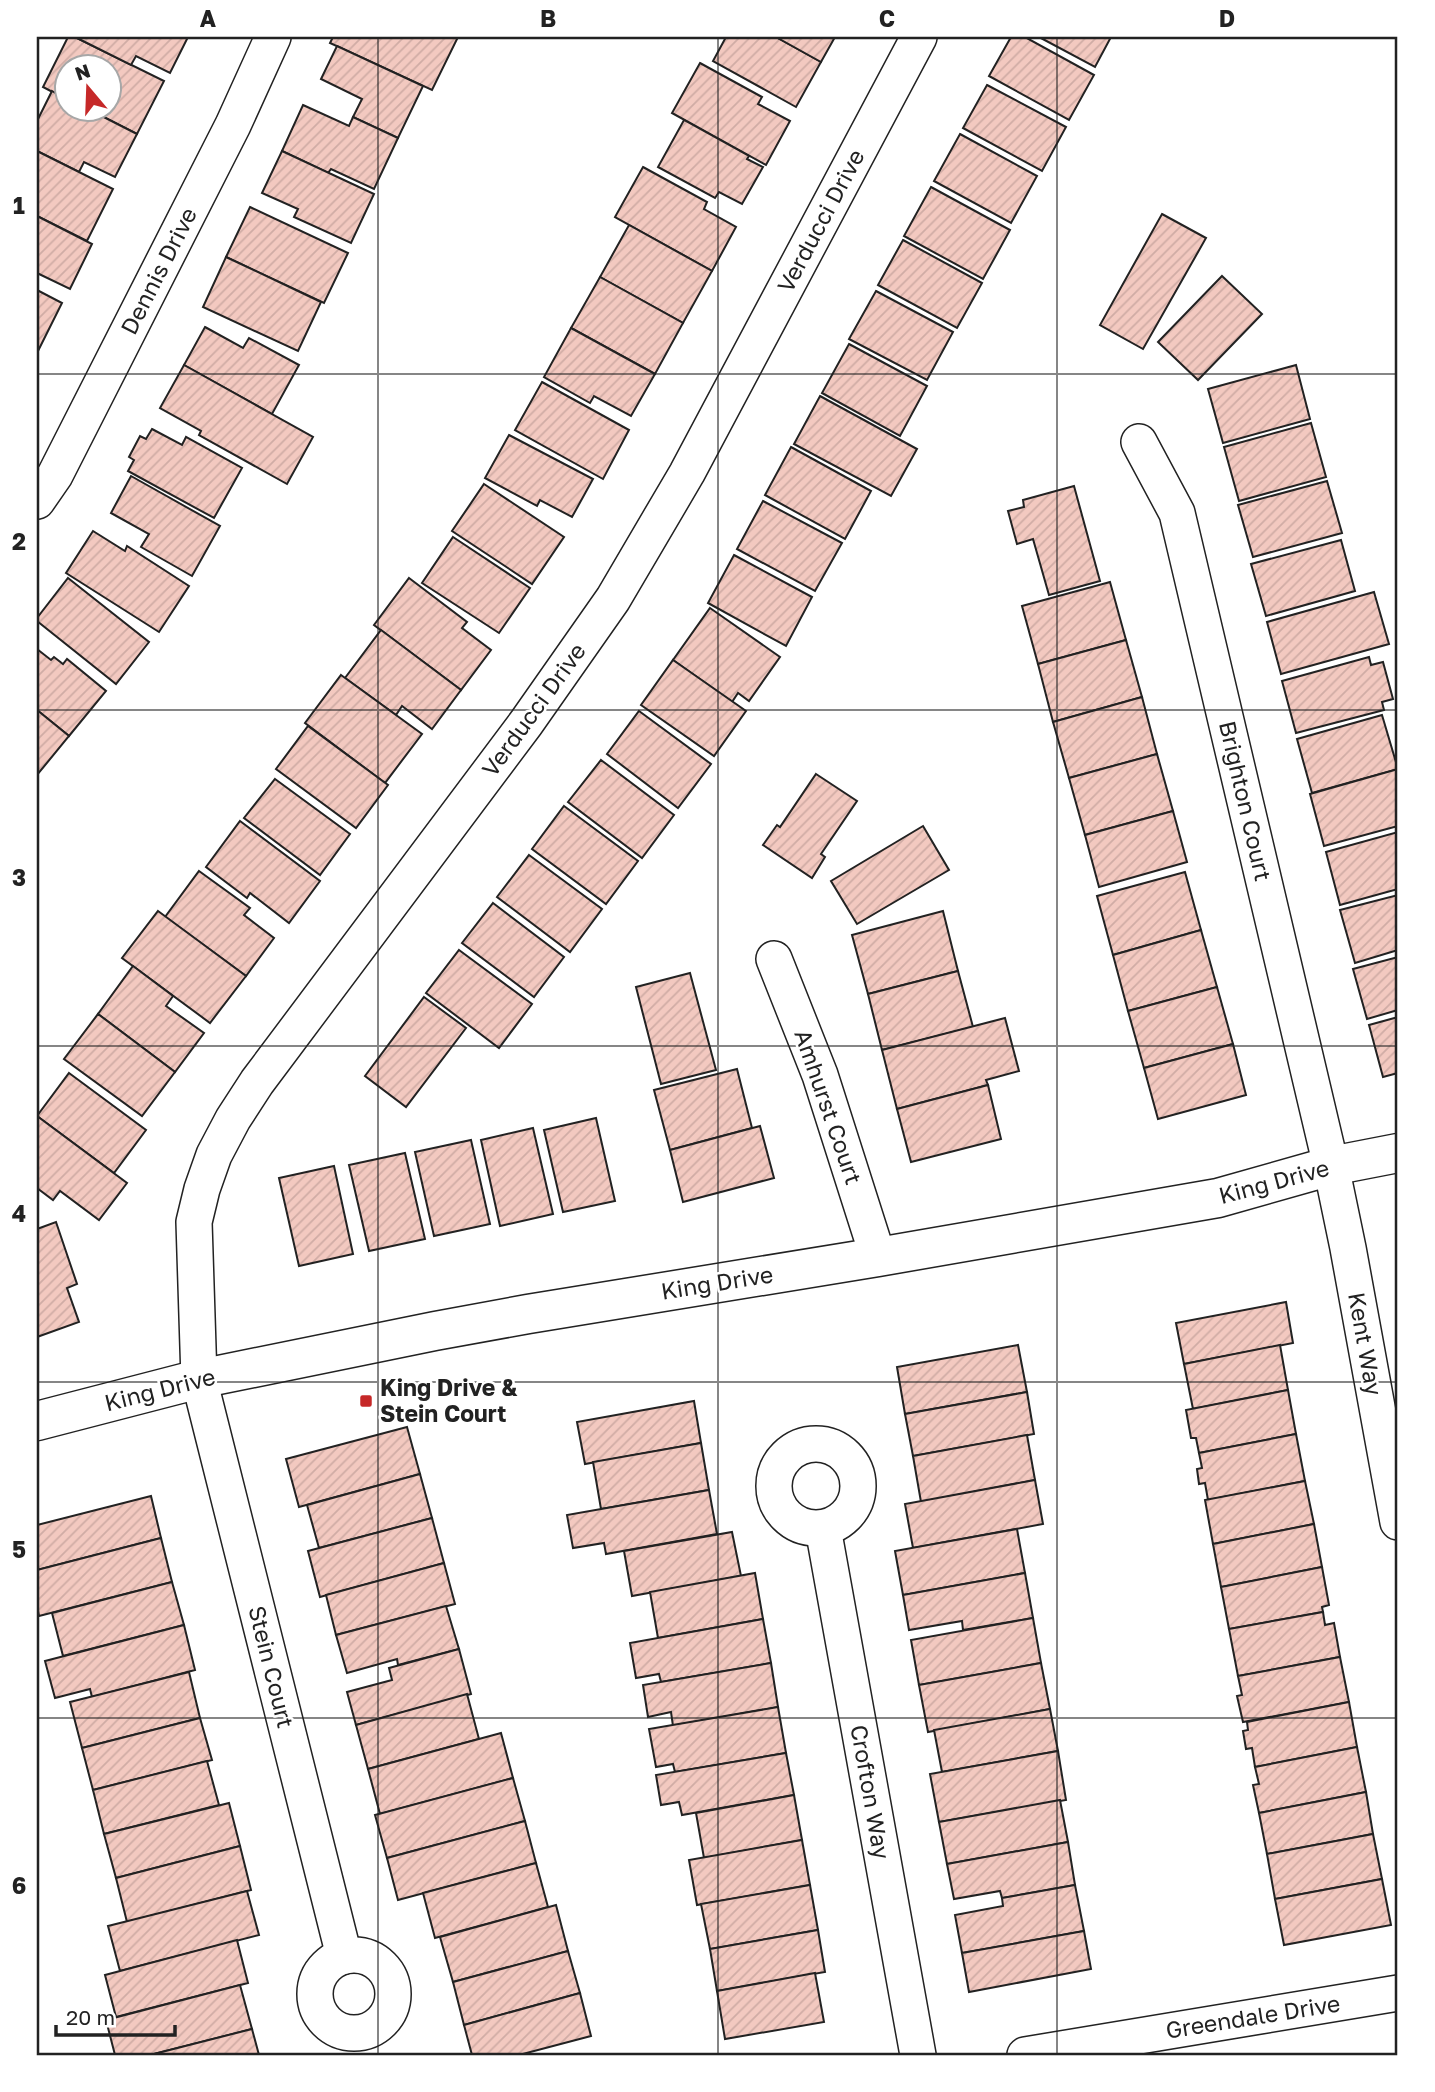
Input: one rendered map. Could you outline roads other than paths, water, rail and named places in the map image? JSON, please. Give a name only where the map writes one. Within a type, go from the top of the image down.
[{"type":"street","name":"Dennis Drive","points":[[37,501],[55,475],[221,149],[273,37]]},
{"type":"street","name":"Verducci Drive","points":[[199,1379],[194,1222],[214,1155],[233,1119],[278,1054],[534,713],[613,599],[687,473],[919,37]]},
{"type":"street","name":"Brighton Court","points":[[1139,442],[1177,513],[1331,1166]]},
{"type":"street","name":"Amhurst Court","points":[[774,959],[820,1075],[877,1257]]},
{"type":"street","name":"King Drive","points":[[37,1421],[199,1379],[528,1314],[1218,1198],[1331,1166],[1398,1153]]},
{"type":"street","name":"Kent Way","points":[[1331,1166],[1398,1522]]},
{"type":"street","name":"Stein Court","points":[[199,1379],[344,1956]]},
{"type":"street","name":"Crofton Way","points":[[823,1528],[918,2055]]},
{"type":"street","name":"Greendale Drive","points":[[1025,2055],[1398,1993]]},
{"type":"place","name":"King Drive & Stein Court","points":[[366,1401]]}]
